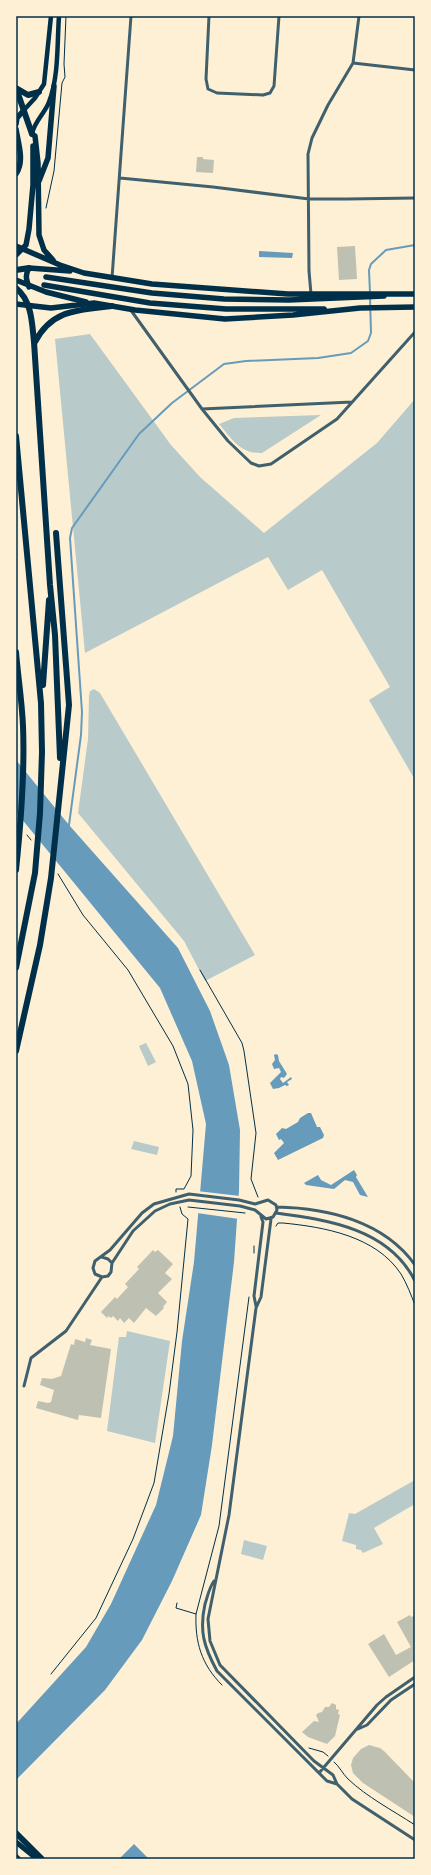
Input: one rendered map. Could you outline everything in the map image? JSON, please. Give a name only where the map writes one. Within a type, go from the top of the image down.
[{"type":"highway","points":[[38,183],[48,158],[54,86]]},
{"type":"highway","points":[[16,88],[28,95],[39,92]]},
{"type":"highway","points":[[16,88],[32,134],[34,185],[30,230],[24,248],[16,255]]},
{"type":"highway","points":[[16,124],[17,118],[24,110]]},
{"type":"highway","points":[[16,129],[21,158],[20,167],[16,174]]},
{"type":"highway","points":[[32,134],[35,136],[36,147],[40,240],[48,255],[60,265]]},
{"type":"highway","points":[[16,246],[24,248],[60,265],[84,273]]},
{"type":"highway","points":[[16,270],[29,268],[84,273],[152,284],[204,289],[370,295]]},
{"type":"highway","points":[[29,268],[26,273],[26,279],[29,287]]},
{"type":"highway","points":[[46,277],[152,293],[224,299],[415,294]]},
{"type":"highway","points":[[16,280],[29,287],[94,303],[130,309],[225,319],[293,316],[360,308]]},
{"type":"highway","points":[[44,285],[150,303],[226,309],[415,307]]},
{"type":"highway","points":[[16,288],[25,297],[29,307],[34,342],[50,585],[55,634],[60,723],[61,780]]},
{"type":"highway","points":[[16,304],[29,307],[51,308],[94,303]]},
{"type":"highway","points":[[34,342],[43,328],[57,316],[82,310],[112,306]]},
{"type":"highway","points":[[16,436],[42,703]]},
{"type":"highway","points":[[16,1051],[40,945],[51,878],[69,705],[56,533]]},
{"type":"highway","points":[[16,968],[35,873],[40,813],[42,703],[50,585]]},
{"type":"highway","points":[[16,652],[23,725],[22,802],[16,870]]},
{"type":"highway","points":[[16,1833],[42,1859]]},
{"type":"main road","points":[[24,110],[44,84],[51,16]]},
{"type":"main road","points":[[32,134],[35,124],[40,119],[49,102],[54,86],[59,16]]},
{"type":"main road","points":[[16,1842],[37,1859]]},
{"type":"street","points":[[112,278],[131,16]]},
{"type":"street","points":[[210,16],[206,79],[208,89],[217,93],[264,95],[270,92],[274,86],[280,16]]},
{"type":"street","points":[[311,294],[308,154],[312,138],[328,105],[353,63],[359,16]]},
{"type":"street","points":[[353,63],[415,70]]},
{"type":"street","points":[[120,178],[309,198],[347,200],[415,198]]},
{"type":"street","points":[[130,309],[202,409],[228,441],[245,459],[259,466],[271,464],[337,419],[415,332]]},
{"type":"street","points":[[202,409],[352,402]]},
{"type":"street","points":[[256,1308],[261,1297],[271,1218],[276,1213],[277,1208],[274,1203],[268,1200],[261,1204],[255,1204],[239,1200],[189,1194],[170,1198],[154,1204],[142,1212],[110,1250],[96,1260],[93,1266],[95,1274],[102,1277],[108,1276],[111,1272],[112,1262],[133,1232],[155,1211],[170,1204],[189,1200],[240,1206],[255,1210],[266,1219],[271,1218]]},
{"type":"street","points":[[261,1204],[258,1208],[263,1222],[254,1296],[256,1308],[230,1514],[214,1581],[210,1588],[202,1617],[202,1632],[208,1654],[226,1681],[327,1781],[336,1784]]},
{"type":"street","points":[[277,1208],[303,1208],[322,1211],[371,1228],[395,1242],[408,1254],[415,1265]]},
{"type":"street","points":[[276,1213],[332,1222],[374,1237],[392,1250],[402,1260],[415,1281]]},
{"type":"street","points":[[102,1257],[107,1258],[112,1262]]},
{"type":"street","points":[[24,1386],[31,1358],[66,1331],[102,1277]]},
{"type":"street","points":[[214,1581],[215,1590],[208,1619],[208,1632],[214,1654],[220,1665],[303,1750],[332,1775],[336,1784],[352,1799],[415,1840]]},
{"type":"street","points":[[319,1773],[358,1729],[360,1723],[386,1697],[415,1678]]},
{"type":"street","points":[[358,1729],[367,1725],[391,1700],[415,1684]]},
{"type":"path","points":[[46,208],[54,171],[62,83],[65,78],[64,64],[66,16]]},
{"type":"path","points":[[63,882],[83,915],[128,970],[173,1046],[188,1084],[193,1130],[191,1176],[184,1189],[176,1189]]},
{"type":"path","points":[[200,970],[242,1043],[256,1133],[251,1179],[259,1198]]},
{"type":"path","points":[[188,1206],[249,1214]]},
{"type":"path","points":[[51,1674],[96,1618],[133,1539],[154,1483],[169,1394],[184,1273],[188,1219],[182,1214],[180,1208]]},
{"type":"path","points":[[275,1226],[278,1223],[282,1223],[316,1227],[366,1244],[388,1258],[396,1268],[401,1275],[415,1306]]},
{"type":"path","points":[[253,1255],[256,1240]]},
{"type":"path","points":[[178,1603],[176,1608],[196,1614],[219,1526],[249,1293]]},
{"type":"path","points":[[308,1748],[323,1752]]},
{"type":"path","points":[[340,1767],[342,1773],[359,1788],[415,1825]]},
{"type":"shaded area","points":[[90,334],[171,445],[200,477],[264,533],[377,443],[415,399],[415,780],[369,700],[390,687],[322,570],[288,590],[268,557],[85,653],[55,339]]},
{"type":"shaded area","points":[[321,415],[262,453],[254,453],[242,448],[219,424],[234,418]]},
{"type":"shaded area","points":[[94,689],[100,693],[255,955],[205,981],[184,941],[78,813],[88,739],[89,696],[90,691]]},
{"type":"shaded area","points":[[146,1043],[156,1062],[148,1066],[139,1046]]},
{"type":"shaded area","points":[[134,1141],[159,1147],[157,1155],[131,1149]]},
{"type":"shaded area","points":[[127,1331],[170,1341],[155,1443],[107,1431],[119,1337],[126,1337]]},
{"type":"shaded area","points":[[415,1480],[415,1504],[374,1528],[383,1544],[363,1553],[361,1550],[356,1549],[356,1545],[342,1541],[349,1513],[355,1514]]},
{"type":"shaded area","points":[[244,1540],[267,1546],[263,1560],[241,1554]]},
{"type":"water","points":[[259,251],[293,253],[292,258],[259,257]]},
{"type":"water","points":[[16,760],[69,825],[178,948],[210,1011],[229,1065],[240,1130],[239,1191],[234,1262],[212,1445],[201,1515],[172,1581],[142,1640],[105,1690],[16,1780],[16,1724],[86,1647],[111,1604],[156,1505],[173,1436],[182,1341],[194,1262],[206,1124],[192,1061],[160,988],[16,812]]},
{"type":"water","points":[[274,1055],[278,1055],[279,1061],[287,1074],[284,1078],[281,1077],[280,1079],[283,1083],[291,1077],[292,1079],[287,1082],[289,1085],[273,1089],[270,1083],[281,1072],[279,1068],[274,1069],[272,1064],[275,1060]]},
{"type":"water","points":[[308,1113],[311,1113],[317,1127],[320,1127],[324,1135],[323,1138],[278,1160],[274,1153],[284,1143],[281,1139],[279,1140],[276,1134],[282,1128],[286,1129],[298,1122],[300,1118]]},
{"type":"water","points":[[354,1170],[357,1175],[356,1177],[368,1197],[360,1195],[353,1182],[345,1180],[334,1189],[306,1185],[304,1183],[318,1175],[321,1180],[331,1185]]},
{"type":"water","points":[[134,1844],[149,1859],[119,1859]]},
{"type":"pier","points":[[197,1191],[240,1196],[239,1219],[197,1213]]},
{"type":"building","points":[[197,157],[214,160],[213,173],[196,172]]},
{"type":"building","points":[[355,246],[357,279],[339,280],[337,247]]},
{"type":"building","points":[[153,1250],[155,1252],[158,1250],[173,1264],[165,1273],[172,1279],[158,1293],[167,1302],[163,1307],[164,1308],[156,1316],[146,1308],[134,1323],[129,1318],[124,1323],[120,1318],[118,1321],[113,1316],[111,1318],[108,1316],[107,1318],[101,1312],[115,1297],[117,1299],[128,1287],[125,1284],[139,1269],[137,1267]]},
{"type":"building","points":[[86,1338],[92,1340],[90,1345],[111,1349],[101,1418],[79,1415],[78,1420],[36,1408],[38,1401],[48,1403],[51,1402],[54,1390],[40,1385],[42,1378],[52,1379],[61,1376],[71,1344],[74,1345],[75,1339],[85,1342]]},
{"type":"building","points":[[410,1615],[411,1617],[415,1615],[415,1660],[389,1677],[368,1644],[384,1634],[396,1655],[411,1647],[397,1622]]},
{"type":"building","points":[[332,1703],[336,1705],[336,1709],[339,1710],[338,1714],[340,1715],[335,1736],[327,1744],[308,1737],[302,1732],[314,1721],[319,1722],[316,1715],[322,1712],[325,1707],[329,1707]]},
{"type":"building","points":[[369,1745],[380,1748],[384,1751],[415,1783],[415,1817],[363,1783],[353,1773],[351,1765],[353,1758],[361,1749]]},
{"type":"waterway","points":[[370,293],[369,270],[371,264],[386,250],[415,245]]},
{"type":"waterway","points":[[69,825],[81,735],[82,712],[70,538],[72,528],[139,434],[172,403],[224,364],[246,361],[318,358],[351,353],[368,341],[371,333],[370,297]]}]
